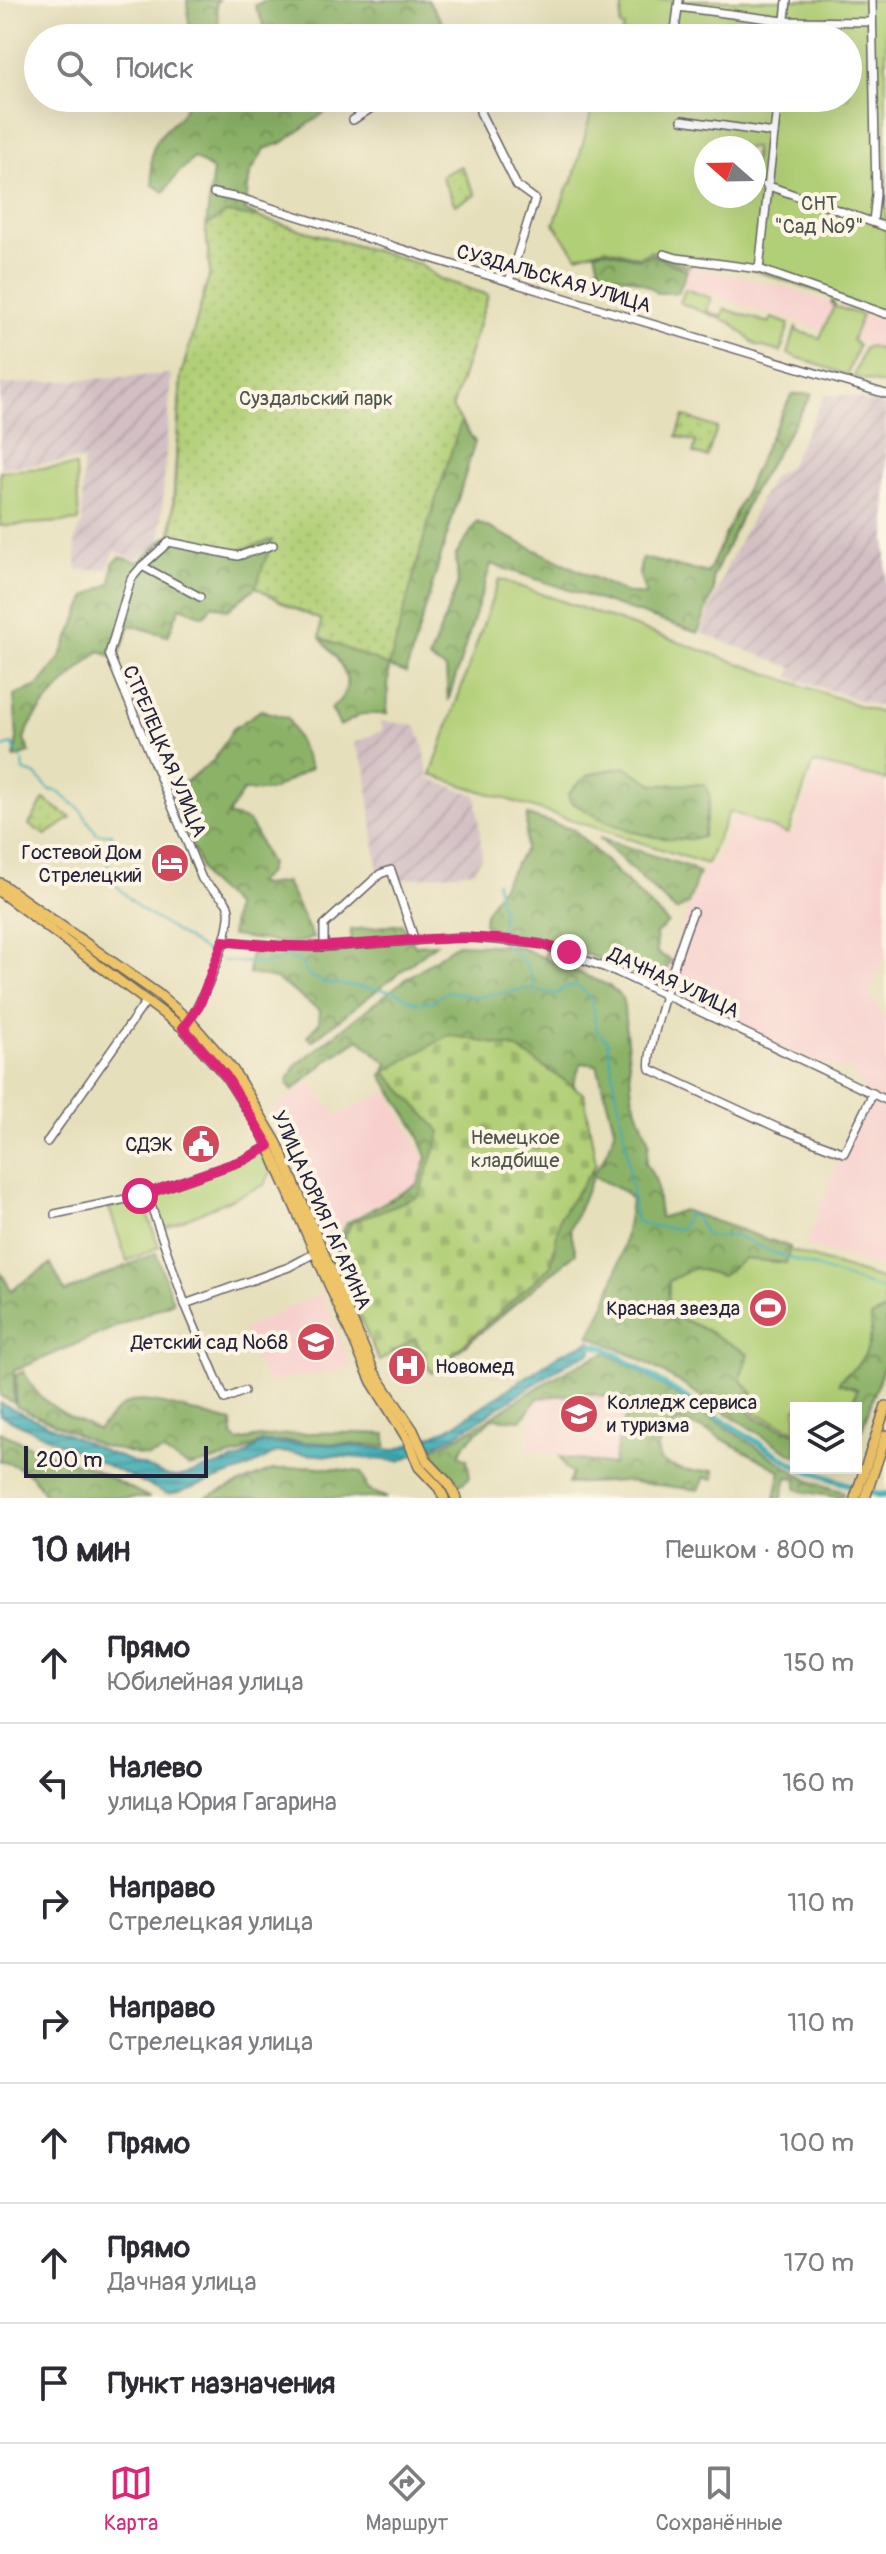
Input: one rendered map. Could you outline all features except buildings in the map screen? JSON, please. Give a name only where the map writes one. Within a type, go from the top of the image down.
[{"type":"main road","name":"УЛИЦА ЮРИЯ ГАГАРИНА","points":[[0,883],[158,994],[186,1024],[226,1076],[273,1144],[365,1353],[412,1439],[418,1456],[444,1498]]},
{"type":"main road","name":"УЛИЦА ЮРИЯ ГАГАРИНА","points":[[0,892],[147,1000],[186,1024]]},
{"type":"main road","name":"УЛИЦА ЮРИЯ ГАГАРИНА","points":[[273,1144],[315,1253],[372,1382],[412,1439]]},
{"type":"main road","points":[[862,1492],[886,1406]]},
{"type":"main road","points":[[862,1492],[886,1435]]},
{"type":"main road","name":"УЛИЦА ЮРИЯ ГАГАРИНА","points":[[418,1456],[449,1484],[456,1498]]},
{"type":"street","points":[[784,24],[787,0]]},
{"type":"street","points":[[872,0],[876,194],[873,222]]},
{"type":"street","points":[[676,24],[679,4],[784,21],[872,22]]},
{"type":"street","points":[[353,120],[365,112]]},
{"type":"street","points":[[480,112],[517,186],[535,199],[509,281]]},
{"type":"street","points":[[776,112],[766,185],[886,227]]},
{"type":"street","points":[[682,120],[774,133]]},
{"type":"street","name":"СУЗДАЛЬСКАЯ УЛИЦА","points":[[214,193],[243,199],[886,394]]},
{"type":"street","points":[[759,269],[764,208]]},
{"type":"street","points":[[664,254],[759,269],[886,314]]},
{"type":"street","name":"СТРЕЛЕЦКАЯ УЛИЦА","points":[[186,1024],[199,1006],[223,941],[229,910],[227,903],[202,879],[111,662],[111,642],[131,579],[169,542],[238,556],[273,545]]},
{"type":"street","points":[[142,566],[200,597]]},
{"type":"street","points":[[223,941],[324,947],[324,925],[380,874],[391,870],[415,941]]},
{"type":"street","points":[[693,912],[647,1061],[653,1072],[778,1128],[844,1153],[873,1093]]},
{"type":"street","name":"ДАЧНАЯ УЛИЦА","points":[[324,947],[491,938],[541,944],[569,952],[886,1100]]},
{"type":"street","points":[[47,1142],[147,1000]]},
{"type":"street","points":[[55,1214],[147,1194],[244,1160],[273,1144]]},
{"type":"street","points":[[147,1194],[185,1304],[225,1399],[244,1391]]},
{"type":"street","points":[[185,1304],[289,1267],[315,1253]]},
{"type":"shaded area","points":[[690,266],[785,287],[834,304],[821,329],[683,287]]},
{"type":"shaded area","points":[[861,313],[886,321],[886,350],[848,338]]},
{"type":"shaded area","points":[[171,374],[160,542],[136,559],[115,551],[107,569],[77,570],[75,540],[82,524],[83,460],[0,467],[0,385]]},
{"type":"shaded area","points":[[825,395],[848,395],[886,407],[886,709],[789,677],[793,668],[701,633],[728,564],[773,476],[788,468]]},
{"type":"shaded area","points":[[381,721],[416,725],[429,779],[476,795],[482,856],[474,871],[398,880],[395,867],[378,872],[366,770],[354,743],[383,730]]},
{"type":"shaded area","points":[[818,764],[886,782],[886,956],[869,995],[886,1017],[886,1269],[806,1246],[844,1145],[867,1096],[852,1069],[822,1066],[660,993],[707,864],[714,865],[733,816],[793,835]]},
{"type":"shaded area","points":[[310,1083],[337,1116],[388,1091],[427,1165],[423,1178],[417,1183],[345,1221],[327,1251],[321,1235],[324,1229],[272,1114],[278,1104]]},
{"type":"shaded area","points":[[321,1293],[352,1368],[266,1382],[243,1329]]},
{"type":"shaded area","name":"Колледж сервиса и туризма","points":[[567,1383],[631,1403],[620,1426],[612,1463],[526,1450],[536,1392]]},
{"type":"green space","points":[[187,0],[219,0],[216,2],[219,24],[189,24]]},
{"type":"green space","points":[[265,0],[428,0],[443,24],[264,24],[255,6]]},
{"type":"green space","name":"СНТ \"Сад №9\"","points":[[623,0],[886,0],[886,314],[741,266],[698,260],[687,267],[651,251],[639,257],[606,248],[577,256],[554,224],[569,184],[572,184],[591,112],[862,112],[862,24],[620,24]]},
{"type":"green space","name":"Суздальский парк","points":[[182,112],[325,112],[282,143],[264,149],[250,174],[245,210],[260,218],[419,264],[440,279],[488,295],[452,408],[475,442],[406,673],[389,667],[387,714],[362,714],[340,726],[331,708],[345,691],[347,682],[340,664],[320,638],[321,620],[256,587],[228,610],[212,605],[204,616],[180,607],[168,636],[130,625],[118,659],[99,651],[79,670],[56,692],[29,727],[24,739],[30,753],[14,758],[17,738],[14,695],[38,686],[60,658],[87,596],[111,583],[113,563],[120,557],[139,562],[166,537],[171,537],[181,376],[210,273],[206,227],[213,170],[194,158],[164,192],[153,185],[153,150],[157,140]]},
{"type":"green space","points":[[461,166],[476,195],[455,205],[441,176]]},
{"type":"green space","name":"Суздальский парк","points":[[226,213],[260,218],[419,264],[440,279],[488,295],[452,408],[461,421],[425,534],[389,666],[320,638],[321,620],[256,587],[272,540],[237,551],[172,538],[181,376],[210,273],[206,227]]},
{"type":"green space","points":[[605,250],[639,259],[651,254],[687,270],[678,293],[657,293],[638,281],[601,274],[595,252]]},
{"type":"green space","points":[[685,289],[711,298],[707,311],[721,317],[725,309],[769,323],[772,318],[789,324],[781,352],[756,345],[732,323],[680,303]]},
{"type":"green space","points":[[832,300],[836,307],[862,315],[852,340],[858,346],[847,375],[788,354],[796,326],[797,331],[820,338],[834,306]]},
{"type":"green space","points":[[870,346],[886,352],[886,385],[854,377],[864,348]]},
{"type":"green space","points":[[792,394],[812,394],[752,493],[713,577],[714,590],[698,633],[491,564],[448,701],[446,669],[429,659],[458,583],[456,555],[477,522],[626,593],[646,595],[639,574],[642,558],[708,573]]},
{"type":"green space","points":[[684,416],[717,428],[707,457],[693,453],[696,442],[677,436]]},
{"type":"green space","points":[[76,466],[79,521],[0,526],[0,471]]},
{"type":"green space","points":[[499,579],[886,715],[886,780],[813,763],[788,834],[729,811],[707,864],[431,775]]},
{"type":"green space","points":[[261,710],[288,718],[311,768],[270,791],[243,791],[228,815],[251,824],[270,863],[268,873],[256,883],[286,882],[313,938],[301,942],[231,936],[234,905],[205,879],[171,793],[214,760],[233,729]]},
{"type":"green space","points":[[626,767],[655,785],[705,784],[710,798],[703,837],[665,838],[627,830],[570,802],[568,795],[587,776]]},
{"type":"green space","points":[[44,799],[71,818],[46,835],[29,825]]},
{"type":"green space","points":[[527,815],[574,830],[668,923],[656,934],[657,953],[671,960],[659,986],[591,956],[552,943],[544,958],[551,943],[484,924],[485,913],[525,849]]},
{"type":"green space","points":[[599,838],[699,873],[688,904],[676,911]]},
{"type":"green space","points":[[402,924],[415,945],[436,944],[312,1041],[307,1036],[319,1023],[320,1011],[276,979],[249,974],[250,956],[257,949],[278,951],[279,942],[279,951],[350,948],[351,930]]},
{"type":"green space","points":[[457,944],[518,946],[608,985],[623,998],[632,1095],[649,1142],[646,1163],[656,1181],[660,1218],[683,1210],[790,1247],[786,1263],[744,1259],[722,1276],[694,1268],[669,1281],[668,1313],[748,1354],[740,1379],[753,1393],[745,1407],[754,1417],[790,1431],[790,1452],[669,1376],[589,1336],[617,1270],[631,1199],[625,1192],[593,1176],[570,1229],[576,1253],[432,1373],[411,1347],[381,1356],[334,1252],[347,1223],[418,1184],[427,1157],[416,1129],[382,1076],[388,1064],[359,1039],[328,1060],[292,1091],[287,1083],[295,1066],[399,984]],"holes":[[[581,1063],[597,1065],[615,1131],[605,1157],[593,1174],[581,1096],[573,1084]]]},
{"type":"green space","name":"Немецкое кладбище","points":[[449,1035],[516,1048],[584,1094],[596,1164],[560,1217],[551,1266],[432,1373],[415,1338],[379,1361],[334,1259],[352,1222],[419,1196],[441,1132],[385,1072]]},
{"type":"green space","points":[[258,1154],[265,1157],[271,1172],[264,1185],[165,1228],[152,1193]]},
{"type":"green space","points":[[142,1199],[159,1247],[127,1261],[109,1208]]},
{"type":"green space","name":"Красная звезда","points":[[679,1214],[886,1281],[886,1359],[862,1430],[862,1402],[790,1402],[790,1428],[754,1413],[753,1404],[641,1335]]},
{"type":"green space","points":[[156,1253],[173,1302],[14,1371],[14,1403],[0,1396],[0,1271],[11,1290],[51,1264],[65,1292]]},
{"type":"green space","points":[[886,1294],[886,1359],[863,1426],[862,1402],[853,1402],[857,1389],[839,1383],[866,1353],[871,1317],[885,1310]]},
{"type":"green space","points":[[606,1353],[790,1469],[790,1474],[798,1474],[809,1481],[844,1492],[842,1498],[801,1491],[796,1487],[797,1478],[787,1477],[782,1498],[775,1498],[781,1471],[704,1429],[679,1422],[666,1433],[657,1449],[660,1461],[686,1470],[714,1470],[714,1479],[705,1477],[699,1490],[624,1481],[568,1484],[572,1474],[560,1457],[613,1465],[622,1426],[633,1402],[587,1393],[538,1398],[521,1420],[492,1418],[464,1445],[459,1455],[467,1459],[470,1477],[460,1485],[433,1459],[430,1450],[474,1428],[582,1363]]},
{"type":"green space","points":[[24,1371],[36,1392],[45,1400],[98,1430],[123,1406],[142,1401],[232,1422],[233,1437],[238,1441],[293,1434],[368,1433],[386,1434],[386,1446],[284,1441],[258,1444],[240,1454],[189,1467],[163,1452],[147,1457],[99,1445],[16,1406],[16,1375]]},
{"type":"green space","points":[[0,1432],[91,1468],[150,1498],[46,1498],[28,1473],[0,1461]]},
{"type":"green space","points":[[310,1466],[361,1472],[368,1490],[387,1498],[204,1498],[272,1470]]},
{"type":"water","points":[[591,1341],[592,1352],[567,1363],[456,1435],[400,1461],[277,1452],[246,1469],[167,1494],[0,1415],[0,1403],[104,1451],[178,1477],[242,1458],[262,1442],[395,1450],[448,1429],[562,1353]]},
{"type":"waterway","points":[[0,748],[12,744],[23,762],[24,771],[35,774],[50,790],[57,791],[80,809],[97,834],[111,834],[117,848],[105,874],[139,908],[216,958]]},
{"type":"waterway","points":[[496,882],[502,910],[501,936]]},
{"type":"waterway","points":[[502,942],[528,967],[534,990]]},
{"type":"waterway","points":[[222,961],[274,964],[286,956],[300,962],[309,976],[326,983],[394,991],[417,1003],[433,1001],[447,991],[474,997],[526,989],[558,994],[564,987],[578,986],[587,994],[594,1009],[596,1029],[607,1040],[626,1144],[635,1220],[648,1226],[681,1229],[687,1216],[691,1215],[696,1217],[710,1237],[736,1236],[772,1252],[885,1291]]},
{"type":"waterway","points":[[592,1345],[605,1348],[790,1462]]},
{"type":"waterway","points":[[818,1474],[879,1495],[886,1494]]},
{"type":"place","name":"Гостевой Дом Стрелецкий","points":[[170,863]]},
{"type":"place","name":"СДЭК","points":[[201,1144]]},
{"type":"place","name":"Красная звезда","points":[[768,1308]]},
{"type":"place","name":"Детский сад №68","points":[[316,1342]]},
{"type":"place","name":"Новомед","points":[[407,1366]]},
{"type":"place","name":"Колледж сервиса и туризма","points":[[579,1414]]},
{"type":"route","points":[[140,1196],[244,1160],[269,1146],[226,1076],[183,1028],[199,1006],[223,941],[324,947],[464,937],[529,941],[569,952]]}]
